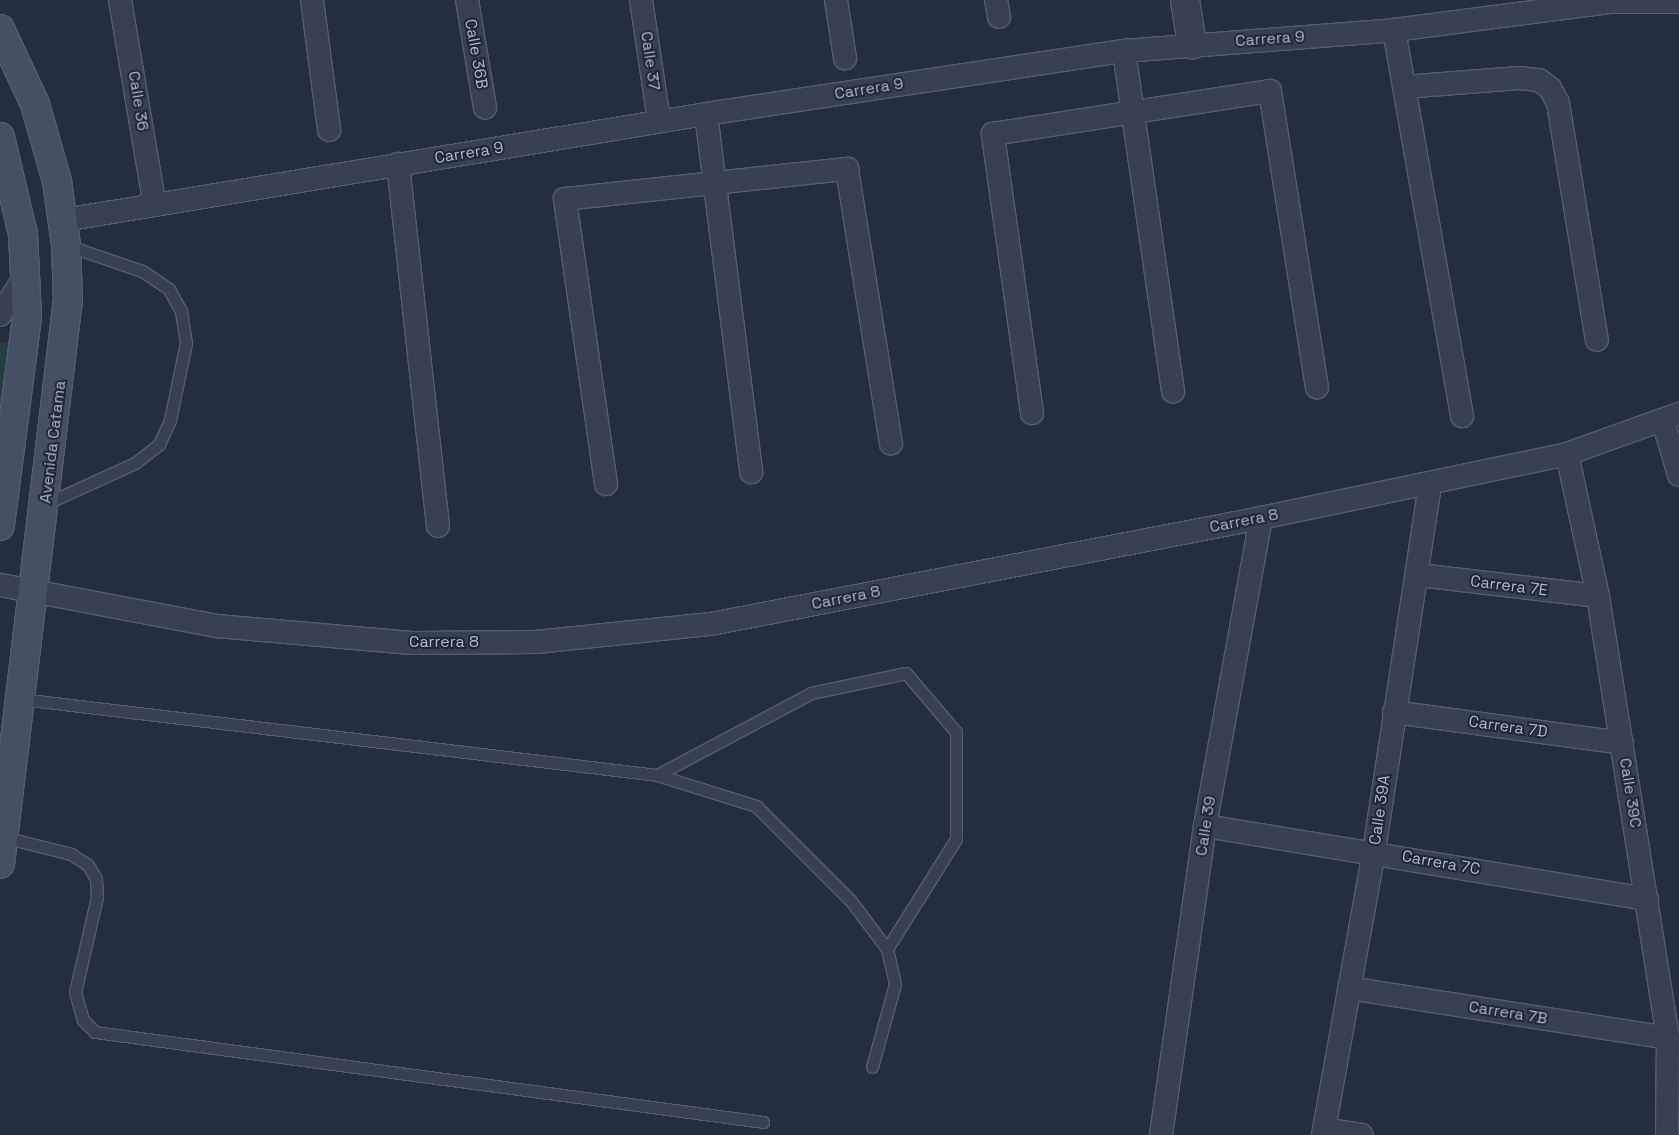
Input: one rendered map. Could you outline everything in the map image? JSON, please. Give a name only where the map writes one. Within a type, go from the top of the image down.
[{"type":"main road","name":"Avenida Catama","points":[[0,28],[35,104],[65,233],[66,339],[0,864]]},
{"type":"main road","points":[[0,137],[16,194],[26,276],[24,358],[0,526]]},
{"type":"street","name":"Calle 36","points":[[120,0],[154,202]]},
{"type":"street","points":[[312,0],[329,130]]},
{"type":"street","name":"Calle 36B","points":[[467,0],[485,108]]},
{"type":"street","name":"Calle 37","points":[[641,0],[659,121]]},
{"type":"street","points":[[836,0],[845,58]]},
{"type":"street","points":[[1184,0],[1192,44]]},
{"type":"street","name":"Carrera 9","points":[[65,233],[154,202],[659,121],[1124,51],[1192,44],[1394,30],[1611,2],[1679,2]]},
{"type":"street","points":[[1394,30],[1462,416]]},
{"type":"street","points":[[1124,51],[1173,391]]},
{"type":"street","points":[[1404,87],[1519,78],[1539,80],[1550,88],[1558,103],[1597,340]]},
{"type":"street","points":[[1032,414],[993,134],[1270,91],[1317,387]]},
{"type":"street","points":[[706,114],[751,472]]},
{"type":"street","points":[[398,164],[438,526]]},
{"type":"street","points":[[606,484],[565,199],[847,169],[891,443]]},
{"type":"street","points":[[0,316],[26,276]]},
{"type":"street","points":[[1671,418],[1679,475]]},
{"type":"street","name":"Carrera 8","points":[[0,585],[35,589],[217,626],[411,643],[536,642],[711,624],[1261,518],[1567,454],[1671,418]]},
{"type":"street","name":"Calle 39C","points":[[1567,454],[1598,596],[1668,1038],[1667,1135]]},
{"type":"street","name":"Calle 39A","points":[[1324,1132],[1374,851],[1394,712],[1419,575],[1430,484]]},
{"type":"street","name":"Calle 39","points":[[1161,1135],[1205,826],[1261,518]]},
{"type":"street","name":"Carrera 7E","points":[[1419,575],[1598,596]]},
{"type":"street","name":"Carrera 7D","points":[[1394,712],[1622,743]]},
{"type":"street","name":"Carrera 7C","points":[[1205,826],[1374,851],[1647,899]]},
{"type":"street","name":"Carrera 7B","points":[[1349,988],[1668,1038]]},
{"type":"street","points":[[1324,1132],[1362,1135]]},
{"type":"lane","points":[[45,504],[135,463],[159,444],[170,420],[186,343],[181,311],[169,289],[142,270],[65,233]]},
{"type":"lane","points":[[657,775],[811,693],[906,673],[956,732],[956,839],[887,949]]},
{"type":"lane","points":[[20,699],[657,775],[756,806],[850,901],[887,949],[894,984],[872,1067]]},
{"type":"lane","points":[[3,837],[72,854],[88,865],[96,879],[96,897],[75,992],[83,1020],[95,1032],[763,1122]]},
{"type":"green space","points":[[13,342],[0,437],[0,343]]}]
